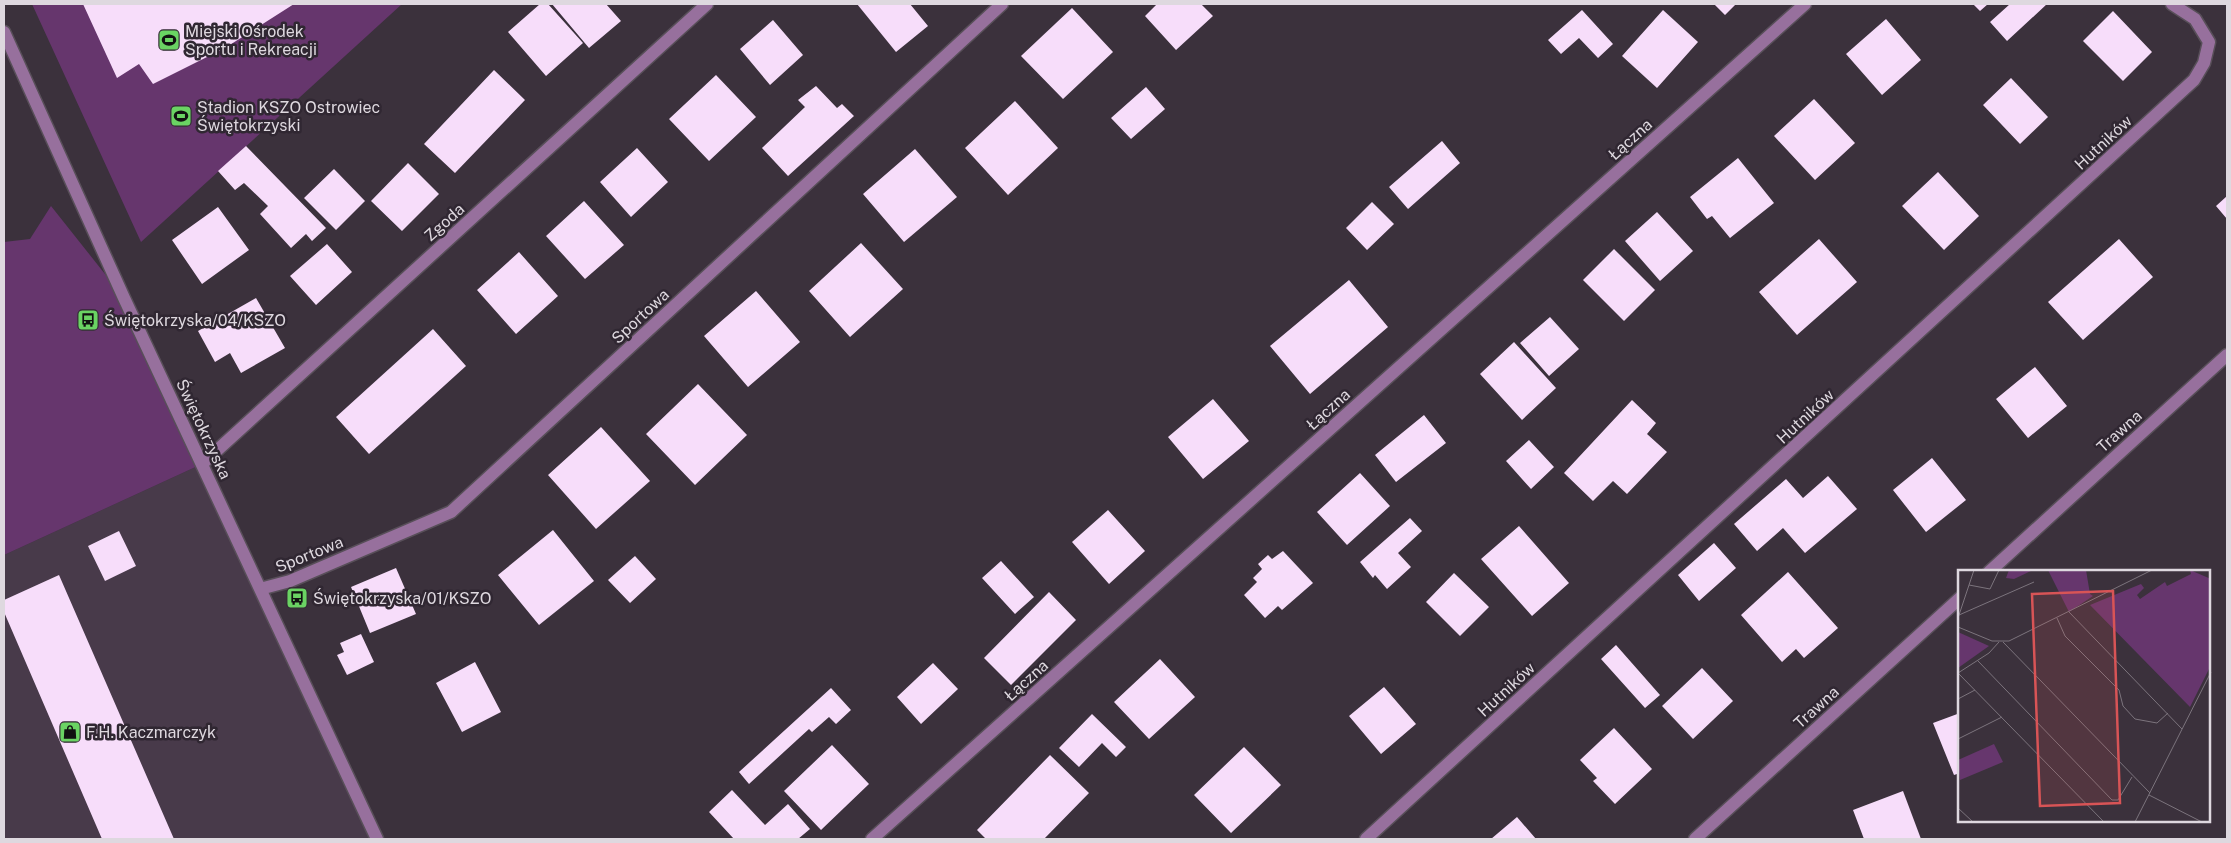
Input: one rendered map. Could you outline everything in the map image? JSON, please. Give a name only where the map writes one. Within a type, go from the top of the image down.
[{"type":"street","name":"Zgoda","points":[[202,464],[707,4]]},
{"type":"street","name":"Sportowa","points":[[260,589],[290,581],[451,512],[1002,4]]},
{"type":"street","name":"Łączna","points":[[872,839],[1805,4]]},
{"type":"street","name":"Hutników","points":[[1366,839],[2194,80],[2204,63],[2209,42],[2195,19],[2172,4]]},
{"type":"street","name":"Świętokrzyska","points":[[4,32],[202,464],[377,839]]},
{"type":"street","name":"Trawna","points":[[1991,570],[2227,355]]},
{"type":"street","name":"Trawna","points":[[1695,839],[1958,600]]},
{"type":"shaded area","name":"Stadion KSZO Ostrowiec Świętokrzyski","points":[[32,4],[402,4],[141,242]]},
{"type":"shaded area","points":[[51,206],[124,298],[202,464],[4,555],[4,242],[30,239]]},
{"type":"shaded area","points":[[202,464],[377,839],[4,839],[4,555]]},
{"type":"building","name":"Miejski Ośrodek Sportu i Rekreacji","points":[[83,4],[294,4],[225,48],[153,84],[139,64],[117,78]]},
{"type":"building","points":[[540,4],[548,4],[583,43],[546,76],[508,32]]},
{"type":"building","points":[[552,4],[606,4],[621,21],[589,48]]},
{"type":"building","points":[[857,4],[910,4],[928,26],[896,52]]},
{"type":"building","points":[[1157,4],[1201,4],[1213,16],[1176,50],[1145,16]]},
{"type":"building","points":[[1714,4],[1736,4],[1725,15]]},
{"type":"building","points":[[1973,4],[1988,4],[1980,11]]},
{"type":"building","points":[[2010,4],[2047,4],[2007,41],[1990,22]]},
{"type":"building","points":[[1072,8],[1113,52],[1063,99],[1021,56]]},
{"type":"building","points":[[1582,10],[1613,44],[1598,58],[1579,38],[1561,54],[1548,40]]},
{"type":"building","points":[[1663,10],[1698,42],[1657,88],[1622,56]]},
{"type":"building","points":[[2113,11],[2152,52],[2123,81],[2083,41]]},
{"type":"building","points":[[1886,19],[1921,60],[1882,95],[1846,54]]},
{"type":"building","points":[[773,20],[803,55],[770,85],[740,49]]},
{"type":"building","points":[[494,70],[525,100],[455,173],[424,144]]},
{"type":"building","points":[[716,75],[756,117],[709,161],[669,119]]},
{"type":"building","points":[[2011,78],[2048,117],[2020,144],[1983,105]]},
{"type":"building","points":[[816,86],[837,108],[842,104],[854,116],[788,176],[762,148],[805,107],[798,100]]},
{"type":"building","points":[[1146,87],[1165,109],[1131,139],[1111,118]]},
{"type":"building","points":[[1814,99],[1855,143],[1815,180],[1774,136]]},
{"type":"building","points":[[1015,101],[1058,148],[1008,195],[965,148]]},
{"type":"building","points":[[1442,141],[1460,163],[1408,209],[1389,187]]},
{"type":"building","points":[[246,146],[326,228],[312,241],[306,234],[291,248],[260,214],[268,206],[244,183],[235,190],[218,171]]},
{"type":"building","points":[[637,148],[668,182],[631,217],[600,182]]},
{"type":"building","points":[[915,149],[957,197],[904,242],[863,194]]},
{"type":"building","points":[[1738,158],[1774,203],[1730,238],[1712,216],[1707,219],[1690,197]]},
{"type":"building","points":[[408,163],[439,194],[402,231],[371,201]]},
{"type":"building","points":[[334,169],[365,201],[336,230],[304,198]]},
{"type":"building","points":[[1938,172],[1979,216],[1944,250],[1902,206]]},
{"type":"building","points":[[2227,196],[2227,219],[2216,206]]},
{"type":"building","points":[[584,201],[624,245],[585,279],[546,236]]},
{"type":"building","points":[[1372,202],[1394,224],[1367,250],[1346,228]]},
{"type":"building","points":[[218,207],[249,250],[202,284],[172,240]]},
{"type":"building","points":[[1657,212],[1693,251],[1660,281],[1625,241]]},
{"type":"building","points":[[1819,239],[1857,282],[1797,335],[1759,292]]},
{"type":"building","points":[[2119,239],[2153,277],[2083,340],[2048,302]]},
{"type":"building","points":[[861,243],[903,289],[850,337],[809,291]]},
{"type":"building","points":[[327,244],[352,272],[316,305],[290,276]]},
{"type":"building","points":[[1614,249],[1655,290],[1624,321],[1583,280]]},
{"type":"building","points":[[519,252],[558,296],[516,334],[477,290]]},
{"type":"building","points":[[1349,280],[1388,327],[1310,394],[1270,346]]},
{"type":"building","points":[[756,291],[800,342],[748,387],[704,336]]},
{"type":"building","points":[[256,298],[285,348],[241,373],[230,353],[215,362],[198,331]]},
{"type":"building","points":[[1550,317],[1579,349],[1549,376],[1520,343]]},
{"type":"building","points":[[433,329],[466,366],[369,454],[336,417]]},
{"type":"building","points":[[1514,342],[1556,388],[1522,420],[1480,374]]},
{"type":"building","points":[[2035,367],[2067,406],[2028,438],[1996,399]]},
{"type":"building","points":[[698,384],[747,435],[695,485],[646,434]]},
{"type":"building","points":[[1213,399],[1249,441],[1203,479],[1168,437]]},
{"type":"building","points":[[1632,400],[1656,423],[1647,434],[1667,452],[1627,494],[1613,481],[1593,501],[1564,473]]},
{"type":"building","points":[[1424,415],[1446,443],[1396,482],[1375,455]]},
{"type":"building","points":[[601,427],[650,481],[596,529],[548,475]]},
{"type":"building","points":[[1529,440],[1554,467],[1531,489],[1506,461]]},
{"type":"building","points":[[1932,458],[1966,500],[1926,532],[1893,490]]},
{"type":"building","points":[[1360,473],[1390,506],[1347,545],[1317,512]]},
{"type":"building","points":[[1828,476],[1857,509],[1805,553],[1783,528],[1757,551],[1734,524],[1786,479],[1803,498]]},
{"type":"building","points":[[1108,510],[1145,551],[1109,584],[1072,542]]},
{"type":"building","points":[[1410,518],[1422,531],[1398,553],[1411,567],[1387,589],[1375,575],[1373,578],[1360,562]]},
{"type":"building","points":[[1519,526],[1569,583],[1532,616],[1481,559]]},
{"type":"building","points":[[553,530],[594,581],[539,625],[498,575]]},
{"type":"building","points":[[119,531],[136,566],[105,581],[88,546]]},
{"type":"building","points":[[1714,543],[1736,568],[1699,601],[1678,575]]},
{"type":"building","points":[[1283,551],[1313,583],[1282,610],[1278,606],[1265,618],[1244,595],[1257,582],[1253,578],[1262,569],[1258,564],[1268,555],[1272,559]]},
{"type":"building","points":[[635,556],[656,579],[630,603],[608,580]]},
{"type":"building","points":[[1001,561],[1034,597],[1015,614],[982,578]]},
{"type":"building","points":[[396,568],[416,614],[370,633],[351,587]]},
{"type":"building","points":[[1788,572],[1838,628],[1804,658],[1796,649],[1782,662],[1741,615]]},
{"type":"building","points":[[1454,573],[1489,607],[1460,636],[1426,602]]},
{"type":"building","points":[[59,575],[174,839],[102,839],[4,612],[4,600]]},
{"type":"building","points":[[1049,592],[1076,620],[1011,685],[984,658]]},
{"type":"building","points":[[361,634],[374,662],[347,675],[337,655],[344,652],[340,643]]},
{"type":"building","points":[[1616,645],[1660,695],[1645,708],[1601,659]]},
{"type":"building","points":[[1160,659],[1195,697],[1149,739],[1114,702]]},
{"type":"building","points":[[475,662],[501,712],[462,732],[436,683]]},
{"type":"building","points":[[933,663],[958,689],[921,724],[897,697]]},
{"type":"building","points":[[1702,668],[1733,701],[1693,739],[1662,706]]},
{"type":"building","points":[[1384,687],[1416,724],[1381,754],[1349,716]]},
{"type":"building","points":[[831,688],[851,710],[836,724],[829,717],[812,732],[809,729],[749,784],[739,772]]},
{"type":"building","points":[[1092,714],[1126,747],[1116,757],[1102,743],[1079,767],[1059,748]]},
{"type":"building","points":[[1958,714],[1958,774],[1954,775],[1933,723]]},
{"type":"building","points":[[1614,728],[1652,769],[1615,804],[1593,781],[1597,778],[1580,760]]},
{"type":"building","points":[[832,745],[869,784],[821,830],[784,791]]},
{"type":"building","points":[[1244,747],[1281,785],[1231,833],[1194,795]]},
{"type":"building","points":[[1050,755],[1089,793],[1044,839],[986,839],[977,830]]},
{"type":"building","points":[[732,790],[765,825],[788,804],[810,829],[798,839],[734,839],[709,812]]},
{"type":"building","points":[[1903,791],[1921,839],[1864,839],[1853,810]]},
{"type":"building","points":[[1517,817],[1536,839],[1491,839]]},
{"type":"place","name":"Miejski Ośrodek Sportu i Rekreacji","points":[[169,40]]},
{"type":"place","name":"Stadion KSZO Ostrowiec Świętokrzyski","points":[[181,116]]},
{"type":"place","name":"Świętokrzyska/04/KSZO","points":[[88,320]]},
{"type":"place","name":"Świętokrzyska/01/KSZO","points":[[297,598]]},
{"type":"place","name":"F.H. Kaczmarczyk","points":[[70,732]]}]
